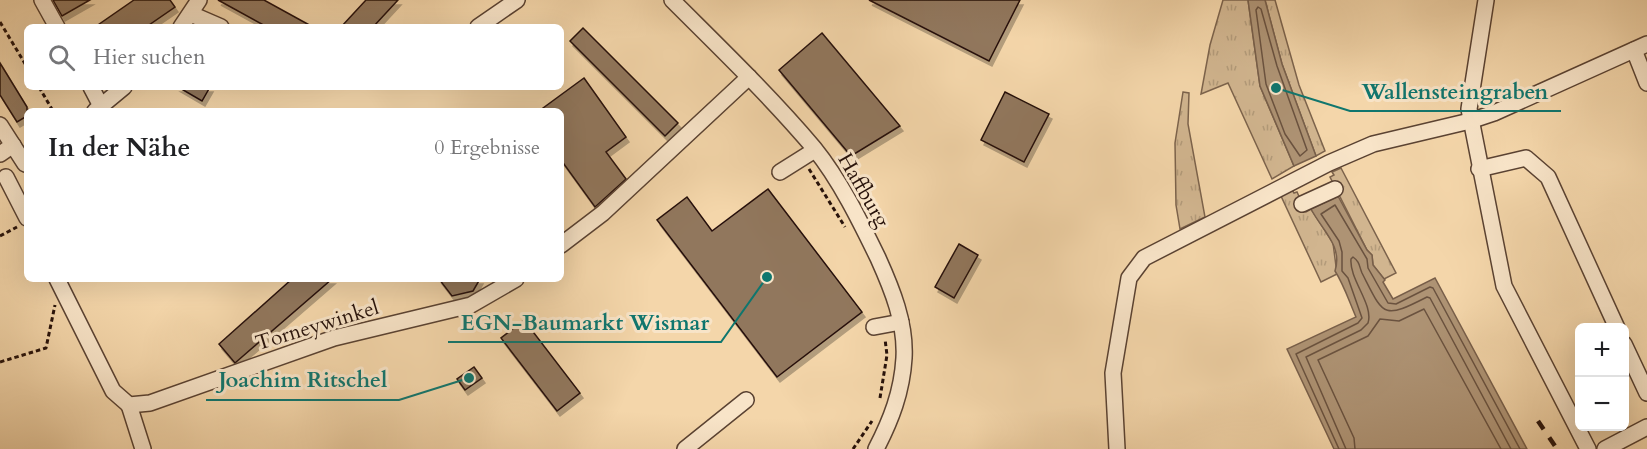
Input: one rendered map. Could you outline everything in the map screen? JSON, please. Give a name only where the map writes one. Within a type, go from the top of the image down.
[{"type":"street","points":[[42,0],[55,24]]},
{"type":"street","points":[[482,24],[518,0]]},
{"type":"street","name":"Haffburg","points":[[672,0],[749,76],[859,218],[892,290],[901,322],[904,357],[892,418],[876,449]]},
{"type":"street","points":[[1486,0],[1469,109],[1479,169],[1504,286],[1587,449]]},
{"type":"street","points":[[183,24],[195,7],[217,24]]},
{"type":"street","points":[[1117,449],[1113,374],[1129,278],[1144,258],[1329,163],[1373,144],[1470,122],[1641,47],[1647,83]]},
{"type":"street","points":[[564,243],[603,213],[749,76]]},
{"type":"street","points":[[91,90],[98,108],[120,90]]},
{"type":"street","points":[[0,125],[24,160]]},
{"type":"street","points":[[0,154],[13,145]]},
{"type":"street","points":[[780,172],[809,153]]},
{"type":"street","points":[[1479,169],[1526,158],[1548,177],[1615,323]]},
{"type":"street","points":[[22,222],[3,179],[24,164]]},
{"type":"street","points":[[1302,204],[1335,189]]},
{"type":"street","points":[[58,282],[113,391],[129,405],[143,449]]},
{"type":"street","name":"Torneywinkel","points":[[129,405],[150,403],[334,338],[471,305],[511,282]]},
{"type":"street","points":[[878,326],[901,322]]},
{"type":"street","points":[[1629,355],[1647,393]]},
{"type":"street","points":[[685,449],[746,400]]},
{"type":"street","points":[[1605,449],[1647,427]]},
{"type":"path","points":[[0,22],[24,62]]},
{"type":"path","points":[[41,90],[51,108]]},
{"type":"path","points":[[809,153],[848,233]]},
{"type":"path","points":[[0,236],[22,222]]},
{"type":"path","points":[[0,362],[46,348],[58,282]]},
{"type":"path","points":[[878,326],[887,355],[880,399]]},
{"type":"path","points":[[853,449],[873,418]]},
{"type":"green space","points":[[1223,0],[1248,0],[1260,86],[1294,166],[1272,179],[1228,83],[1201,94],[1210,45]]},
{"type":"green space","points":[[1265,0],[1275,0],[1299,85],[1325,151],[1316,156],[1282,64]]},
{"type":"green space","points":[[1183,92],[1189,93],[1188,124],[1205,217],[1180,229],[1176,205],[1175,143]]},
{"type":"green space","points":[[1341,168],[1396,273],[1384,279],[1373,265],[1372,255],[1367,250],[1330,177],[1334,175],[1332,172]]},
{"type":"green space","points":[[1292,190],[1294,193],[1297,192],[1306,212],[1311,209],[1333,243],[1337,274],[1321,282],[1281,196]]},
{"type":"water","points":[[1248,0],[1265,0],[1282,64],[1316,156],[1294,166],[1260,86]]},
{"type":"water","points":[[1338,196],[1367,250],[1372,255],[1373,265],[1385,280],[1383,282],[1393,299],[1435,278],[1527,449],[1334,449],[1287,349],[1356,317],[1335,271],[1337,262],[1334,246],[1311,209]]},
{"type":"building","points":[[53,0],[90,0],[62,16]]},
{"type":"building","points":[[134,0],[170,0],[175,7],[150,24],[99,24]]},
{"type":"building","points":[[218,0],[264,0],[308,24],[262,24]]},
{"type":"building","points":[[366,0],[398,0],[376,24],[344,24]]},
{"type":"building","points":[[869,0],[1020,0],[989,61]]},
{"type":"building","points":[[583,28],[678,123],[665,136],[570,41]]},
{"type":"building","points":[[822,33],[900,126],[851,156],[779,70]]},
{"type":"building","points":[[0,63],[27,107],[24,108],[24,118],[17,122],[0,95]]},
{"type":"building","points":[[584,78],[626,137],[606,152],[626,179],[595,207],[564,164],[564,108],[543,108]]},
{"type":"building","points":[[183,90],[208,90],[202,101]]},
{"type":"building","points":[[1005,92],[1049,114],[1024,162],[981,140]]},
{"type":"building","points":[[768,189],[862,312],[777,377],[657,220],[687,197],[712,231]]},
{"type":"building","points":[[959,244],[978,255],[954,298],[935,287]]},
{"type":"building","points":[[289,282],[329,282],[235,363],[219,344]]},
{"type":"building","points":[[441,282],[478,282],[473,291],[452,296]]},
{"type":"building","points":[[524,320],[580,393],[557,411],[501,338]]},
{"type":"building","points":[[474,367],[482,378],[465,390],[457,379]]},
{"type":"railway","points":[[1538,421],[1557,449]]},
{"type":"place","name":"Wallensteingraben","points":[[1276,88]]},
{"type":"place","name":"EGN-Baumarkt Wismar","points":[[767,277]]},
{"type":"place","name":"Joachim Ritschel","points":[[469,378]]}]
